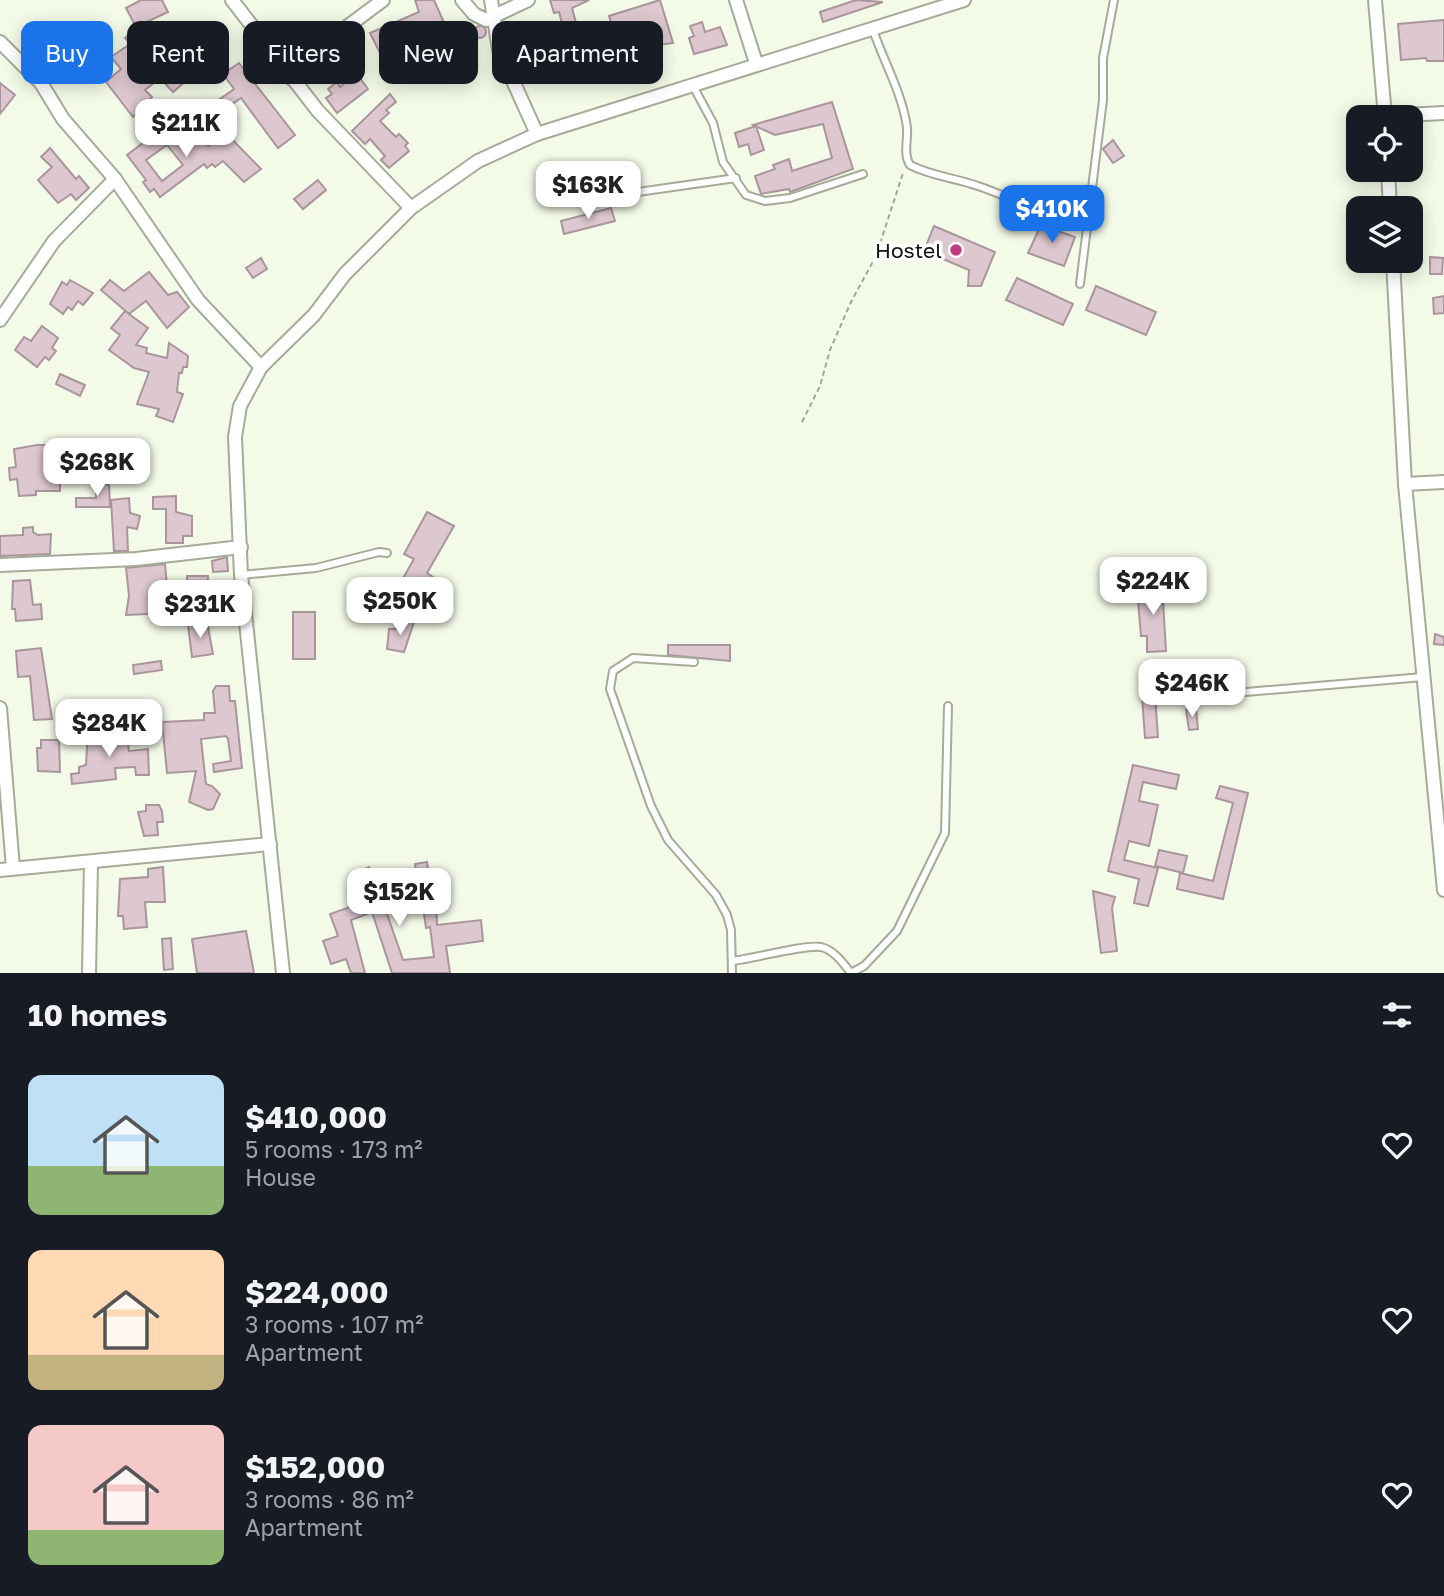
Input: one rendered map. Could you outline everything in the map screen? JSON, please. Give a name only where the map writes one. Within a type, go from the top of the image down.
[{"type":"street","points":[[232,0],[248,21]]},
{"type":"street","points":[[355,21],[383,0]]},
{"type":"street","points":[[462,0],[481,20],[495,18],[528,0]]},
{"type":"street","points":[[491,0],[499,50],[537,134]]},
{"type":"street","points":[[737,0],[756,63]]},
{"type":"street","points":[[283,973],[241,575],[235,421],[248,386],[261,367],[314,314],[345,274],[411,208],[478,161],[537,134],[756,63],[873,30],[964,0]]},
{"type":"street","points":[[1375,0],[1384,105]]},
{"type":"street","points":[[0,42],[41,83],[63,119],[115,179],[198,300],[261,367]]},
{"type":"street","points":[[296,84],[340,135],[411,208]]},
{"type":"street","points":[[1423,114],[1444,113]]},
{"type":"street","points":[[0,320],[54,241],[115,179]]},
{"type":"street","points":[[1394,273],[1405,484],[1444,890]]},
{"type":"street","points":[[1405,484],[1444,482]]},
{"type":"street","points":[[0,565],[136,559],[240,547]]},
{"type":"street","points":[[0,708],[6,869],[270,844]]},
{"type":"street","points":[[89,973],[92,862]]},
{"type":"lane","points":[[1080,284],[1102,100],[1102,58],[1114,0]]},
{"type":"lane","points":[[873,30],[902,106],[907,132],[906,158],[910,165],[979,186],[1034,208],[1082,203],[1091,195]]},
{"type":"lane","points":[[692,84],[713,123],[723,162],[746,195],[765,201],[790,198],[863,174]]},
{"type":"lane","points":[[631,193],[736,178]]},
{"type":"lane","points":[[241,575],[316,568],[379,552],[387,553]]},
{"type":"lane","points":[[694,662],[633,658],[613,671],[610,689],[651,806],[668,840],[716,895],[727,915],[732,973]]},
{"type":"lane","points":[[1187,698],[1423,677]]},
{"type":"lane","points":[[732,961],[822,947],[837,956],[851,973],[864,966],[897,931],[945,833],[948,706]]},
{"type":"path","points":[[802,422],[821,386],[830,350],[851,302],[876,256],[906,158]]},
{"type":"building","points":[[141,0],[162,0],[168,12],[149,21],[133,21],[126,8]]},
{"type":"building","points":[[415,0],[434,0],[443,21],[398,21],[419,12]]},
{"type":"building","points":[[550,0],[589,0],[572,8],[576,21],[561,21],[559,12],[554,13]]},
{"type":"building","points":[[660,0],[673,43],[663,44],[663,21],[611,21],[609,16]]},
{"type":"building","points":[[856,0],[883,2],[823,22],[820,12]]},
{"type":"building","points":[[1444,20],[1444,61],[1427,61],[1426,58],[1401,60],[1398,24]]},
{"type":"building","points":[[702,22],[705,32],[720,27],[727,45],[694,54],[689,38],[694,36],[690,26]]},
{"type":"building","points":[[478,27],[484,28],[484,36],[478,37]]},
{"type":"building","points":[[379,29],[379,51],[370,33]]},
{"type":"building","points":[[127,46],[127,84],[152,84],[145,90],[152,97],[133,117],[108,84],[113,84],[113,76],[121,69],[113,56]]},
{"type":"building","points":[[239,63],[243,68],[243,84],[255,84],[295,135],[278,148],[241,98],[227,108],[220,99],[234,89],[229,82],[229,70]]},
{"type":"building","points":[[0,83],[15,95],[0,114]]},
{"type":"building","points":[[166,84],[182,84],[173,92]]},
{"type":"building","points":[[334,84],[340,87],[344,84],[364,84],[368,89],[337,113],[326,98],[332,94],[328,89]]},
{"type":"building","points":[[390,94],[396,102],[386,110],[389,113],[380,121],[396,137],[399,134],[408,143],[405,146],[409,151],[389,168],[381,160],[385,156],[370,139],[365,144],[352,131]]},
{"type":"building","points":[[832,102],[853,169],[790,192],[789,189],[761,194],[755,176],[775,169],[773,165],[789,159],[792,171],[832,158],[823,124],[775,135],[753,125]]},
{"type":"building","points":[[168,124],[187,149],[202,137],[208,146],[225,132],[261,169],[244,182],[223,161],[215,167],[212,164],[207,168],[204,164],[160,197],[154,189],[150,192],[143,182],[146,180],[127,155]],"holes":[[[167,145],[183,165],[162,181],[146,160]]]},
{"type":"building","points":[[756,126],[764,150],[751,155],[748,144],[739,147],[735,133]]},
{"type":"building","points":[[1113,140],[1124,156],[1113,163],[1103,149]]},
{"type":"building","points":[[50,148],[76,179],[79,176],[89,188],[76,200],[71,194],[58,203],[38,180],[52,167],[41,157]]},
{"type":"building","points":[[318,180],[326,190],[303,209],[294,199]]},
{"type":"building","points":[[611,208],[615,221],[564,234],[561,221]]},
{"type":"building","points":[[1041,225],[1075,237],[1064,266],[1028,253]]},
{"type":"building","points":[[934,226],[995,252],[981,286],[968,286],[969,270],[924,251]]},
{"type":"building","points":[[1430,257],[1443,258],[1442,274],[1430,274]]},
{"type":"building","points":[[261,258],[267,269],[253,278],[246,268]]},
{"type":"building","points":[[149,272],[168,295],[177,292],[189,307],[167,328],[146,301],[129,314],[101,290],[110,280],[124,291]]},
{"type":"building","points":[[1017,278],[1073,304],[1063,325],[1006,300]]},
{"type":"building","points":[[70,280],[93,293],[83,305],[78,301],[72,310],[68,307],[63,314],[50,304],[62,282],[67,285]]},
{"type":"building","points":[[1096,286],[1156,312],[1146,335],[1086,310]]},
{"type":"building","points":[[1444,296],[1444,313],[1434,314],[1433,298]]},
{"type":"building","points":[[125,311],[148,328],[136,345],[147,348],[146,353],[167,358],[169,343],[188,356],[187,367],[183,367],[182,373],[179,373],[177,392],[183,394],[173,422],[156,416],[159,409],[137,404],[149,372],[134,368],[109,350],[120,335],[111,328]]},
{"type":"building","points":[[42,326],[58,338],[52,348],[56,351],[49,360],[45,357],[37,367],[15,350],[24,337],[31,341]]},
{"type":"building","points":[[60,374],[85,385],[80,396],[56,384]]},
{"type":"building","points":[[37,445],[63,445],[63,478],[60,478],[60,491],[36,491],[36,495],[19,496],[17,479],[10,480],[9,468],[16,467],[14,449]]},
{"type":"building","points":[[109,484],[110,507],[76,507],[76,498],[96,498],[96,485]]},
{"type":"building","points":[[176,496],[176,512],[192,516],[192,536],[183,536],[183,543],[166,543],[166,509],[153,509],[153,497]]},
{"type":"building","points":[[129,498],[130,513],[140,516],[137,529],[127,527],[128,551],[114,551],[111,500]]},
{"type":"building","points":[[427,512],[454,526],[427,573],[433,577],[417,605],[401,596],[407,586],[401,582],[414,559],[404,554]]},
{"type":"building","points":[[33,527],[33,532],[38,535],[51,534],[50,554],[0,556],[0,536],[23,535],[23,528]]},
{"type":"building","points":[[227,557],[228,571],[213,572],[212,561]]},
{"type":"building","points":[[165,564],[167,585],[187,585],[187,576],[208,576],[208,602],[203,603],[203,607],[170,607],[171,613],[126,615],[129,596],[126,568]]},
{"type":"building","points":[[30,580],[33,605],[41,604],[42,619],[16,621],[15,609],[12,609],[13,581]]},
{"type":"building","points":[[1162,583],[1166,651],[1147,652],[1147,636],[1141,636],[1138,600],[1143,600],[1143,584]]},
{"type":"building","points":[[293,612],[315,612],[315,659],[293,659]]},
{"type":"building","points":[[405,618],[414,622],[404,652],[387,649],[389,629],[401,629]]},
{"type":"building","points":[[207,622],[213,654],[192,657],[188,625]]},
{"type":"building","points":[[1435,634],[1444,637],[1444,645],[1434,644]]},
{"type":"building","points":[[668,645],[730,645],[730,661],[668,655]]},
{"type":"building","points":[[41,648],[52,719],[34,720],[30,676],[18,677],[16,651]]},
{"type":"building","points":[[161,661],[162,670],[134,674],[133,665]]},
{"type":"building","points":[[1167,661],[1179,661],[1179,670],[1167,671]]},
{"type":"building","points":[[1154,681],[1158,737],[1145,738],[1141,682]]},
{"type":"building","points":[[216,686],[229,686],[230,701],[235,701],[242,768],[214,772],[213,764],[231,761],[228,739],[226,736],[201,739],[206,784],[220,794],[213,809],[208,810],[189,802],[196,771],[167,773],[162,722],[204,720],[204,713],[215,713],[213,691]]},
{"type":"building","points":[[1196,709],[1198,729],[1189,730],[1186,710]]},
{"type":"building","points":[[98,727],[98,738],[127,738],[129,751],[148,749],[149,775],[136,775],[135,767],[115,768],[116,779],[72,784],[71,774],[79,773],[79,767],[86,765],[88,728]]},
{"type":"building","points":[[41,740],[59,740],[60,772],[38,771],[37,748],[41,748]]},
{"type":"building","points":[[1133,765],[1179,775],[1176,789],[1143,782],[1139,801],[1158,805],[1149,846],[1129,841],[1124,860],[1158,868],[1148,906],[1134,903],[1139,879],[1108,871]]},
{"type":"building","points":[[1220,786],[1248,793],[1223,899],[1177,889],[1180,873],[1213,881],[1233,803],[1216,798]]},
{"type":"building","points":[[146,805],[159,805],[162,811],[163,822],[157,822],[158,835],[144,836],[138,812],[146,811]]},
{"type":"building","points":[[1159,850],[1187,856],[1183,873],[1155,866]]},
{"type":"building","points":[[427,862],[430,883],[435,882],[437,925],[481,920],[483,941],[446,946],[450,973],[392,973],[372,912],[351,920],[365,973],[351,973],[346,959],[331,964],[323,941],[338,936],[330,914],[356,905],[353,896],[365,892],[358,872],[369,867],[376,887],[380,885],[403,960],[434,957],[430,927],[426,928],[423,907],[410,909],[406,887],[418,885],[415,864]]},
{"type":"building","points":[[163,867],[165,902],[145,902],[147,927],[124,929],[123,916],[118,916],[120,879],[148,877],[148,869]]},
{"type":"building","points":[[1093,891],[1115,897],[1112,908],[1117,951],[1101,953]]},
{"type":"building","points":[[246,931],[254,973],[197,973],[192,939]]},
{"type":"building","points":[[171,938],[173,969],[164,970],[162,939]]},
{"type":"place","name":"Hostel","points":[[956,250]]}]
